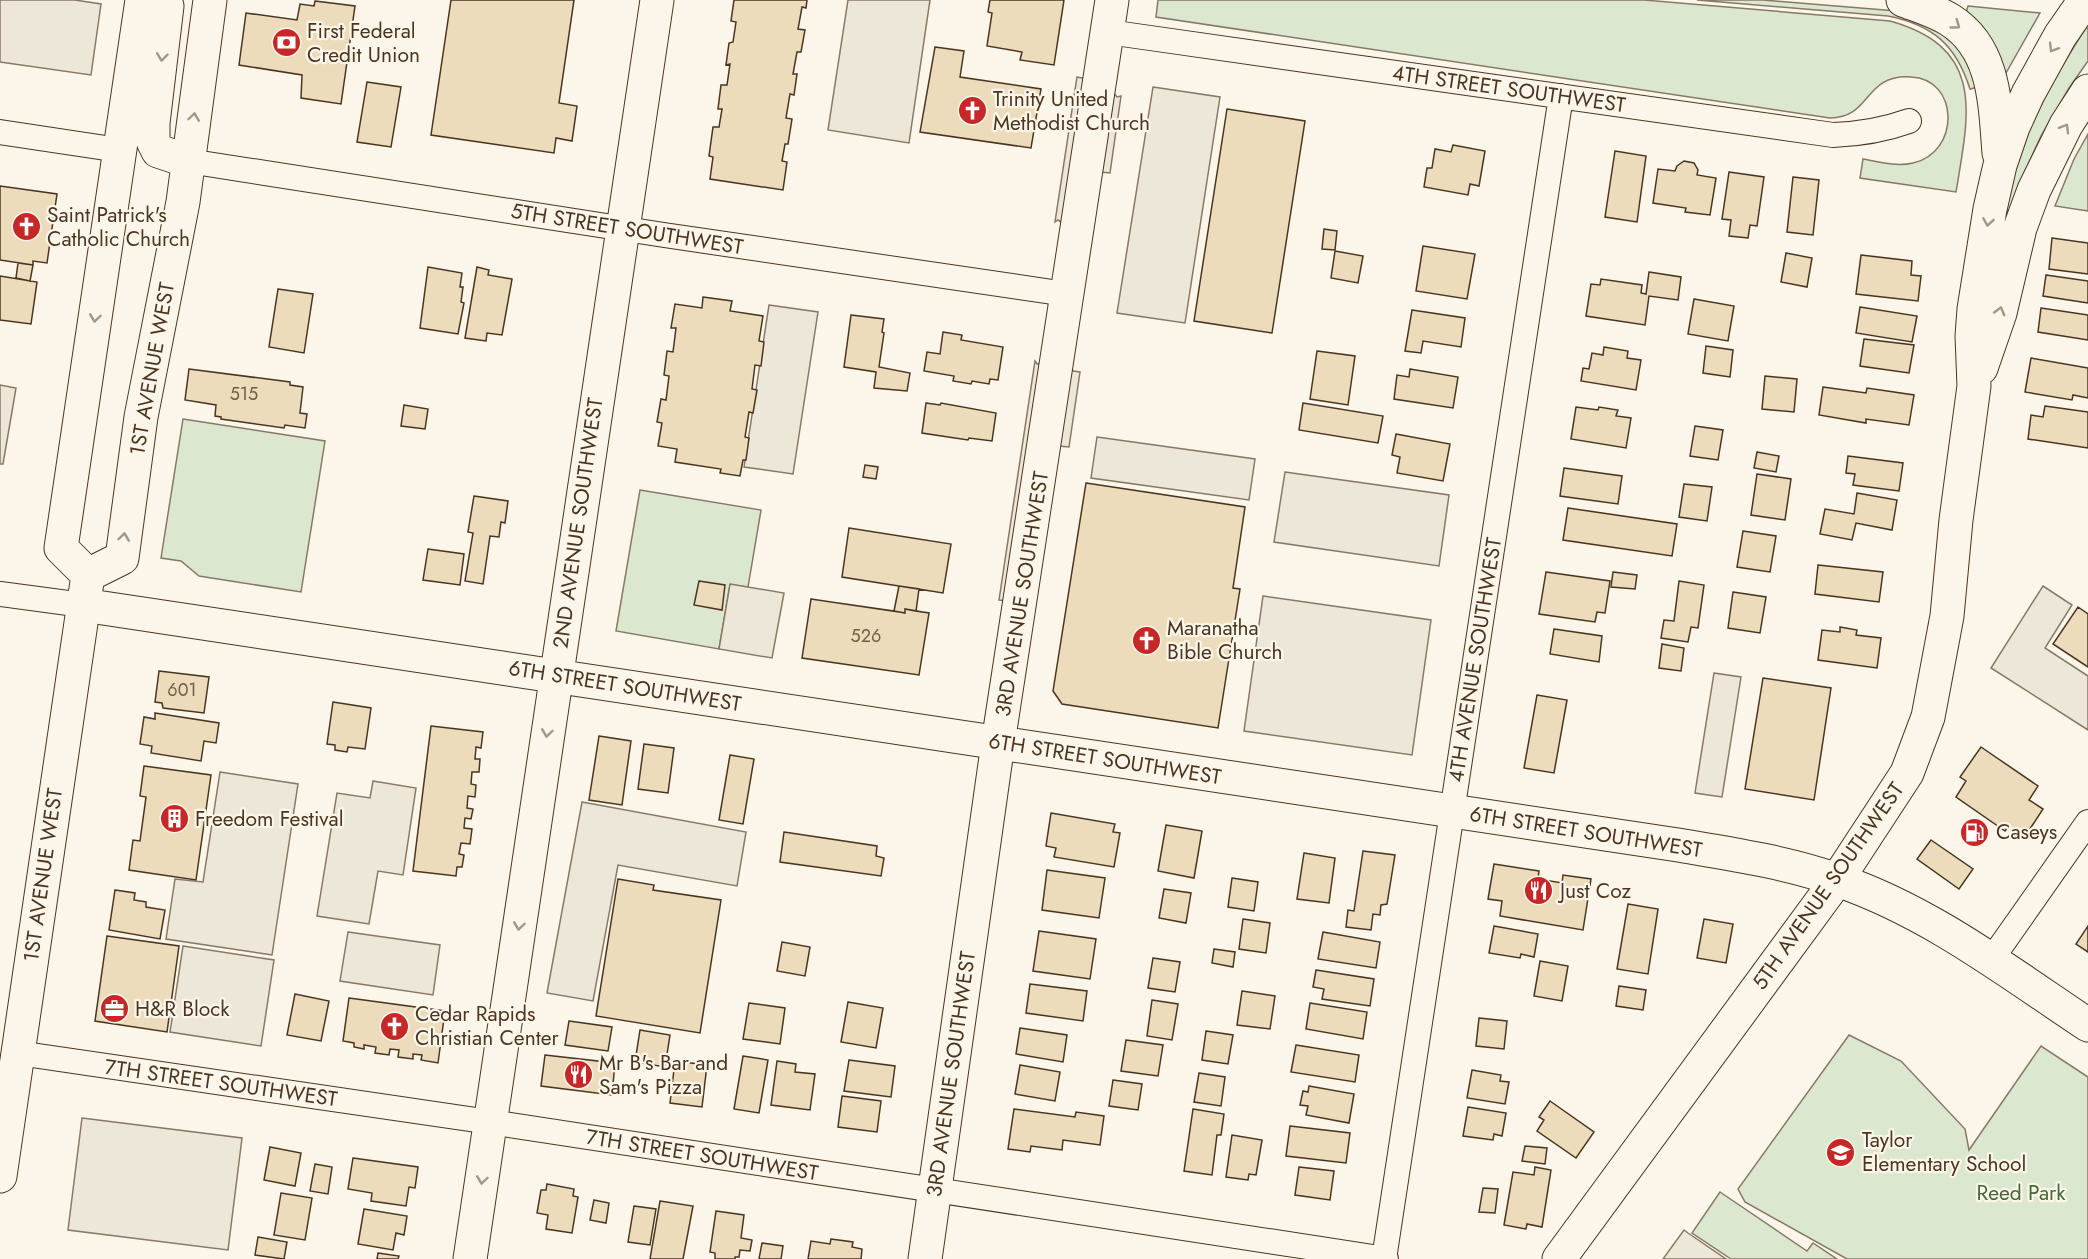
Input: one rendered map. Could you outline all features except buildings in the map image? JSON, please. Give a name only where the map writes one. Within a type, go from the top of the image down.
[{"type":"main road","points":[[86,590],[61,548],[142,0]]},
{"type":"main road","points":[[164,0],[167,6],[155,102],[153,141],[158,151],[188,161]]},
{"type":"main road","name":"1ST AVENUE WEST","points":[[0,1176],[86,590],[122,558],[141,417],[183,202],[210,0]]},
{"type":"main road","name":"2ND AVENUE SOUTHWEST","points":[[470,1259],[657,0]]},
{"type":"main road","points":[[1904,0],[1952,21],[1964,30],[1977,47],[1990,72],[1993,87],[2000,165]]},
{"type":"main road","name":"5TH AVENUE SOUTHWEST","points":[[1559,1259],[1837,880],[1907,773],[1928,717],[1947,616],[1956,520],[1974,386],[1972,336],[1974,309],[1990,209],[2000,165],[2013,127],[2033,84],[2060,36],[2085,0]]},
{"type":"main road","name":"3RD AVENUE SOUTHWEST","points":[[925,1259],[998,743],[1110,16]]},
{"type":"main road","name":"5TH AVENUE SOUTHWEST","points":[[1974,386],[2000,313],[2020,228],[2034,190],[2066,125],[2088,91]]},
{"type":"main road","name":"6TH STREET SOUTHWEST","points":[[86,590],[556,675],[1758,859],[1837,880],[1914,912],[2088,1025]]},
{"type":"street","name":"4TH STREET SOUTHWEST","points":[[1110,16],[1561,96],[1833,135],[1858,134],[1885,129],[1909,121]]},
{"type":"street","name":"4TH AVENUE SOUTHWEST","points":[[1385,1259],[1561,96]]},
{"type":"street","points":[[0,132],[119,150]]},
{"type":"street","name":"5TH STREET SOUTHWEST","points":[[188,161],[1066,294]]},
{"type":"street","points":[[0,594],[86,590]]},
{"type":"street","points":[[1990,960],[2088,822]]},
{"type":"street","name":"7TH STREET SOUTHWEST","points":[[18,1053],[490,1122],[1385,1259]]},
{"type":"green space","points":[[1158,0],[1644,0],[1890,21],[1921,33],[1943,48],[1956,66],[1964,87],[1966,110],[1965,136],[1956,192],[1860,178],[1863,159],[1888,164],[1913,163],[1928,157],[1939,146],[1946,132],[1948,117],[1946,102],[1939,90],[1927,81],[1911,77],[1895,78],[1884,82],[1854,111],[1844,116],[1830,118],[1156,17]]},
{"type":"green space","points":[[1697,0],[1763,0],[1897,11],[1952,35],[1982,86],[1970,89],[1958,60],[1941,39],[1930,31],[1904,20],[1888,16]]},
{"type":"green space","points":[[1968,6],[2040,13],[2002,80],[1965,16]]},
{"type":"green space","points":[[2088,28],[2088,61],[2041,136],[2019,184],[2004,225],[2010,185],[2025,140],[2053,82]]},
{"type":"green space","points":[[2088,134],[2088,211],[2055,206],[2074,159]]},
{"type":"green space","points":[[183,419],[325,441],[301,592],[199,576],[181,561],[161,558]]},
{"type":"green space","points":[[640,490],[761,510],[748,587],[730,585],[719,649],[616,631]]},
{"type":"green space","name":"Reed Park","points":[[1849,1035],[1901,1061],[1965,1129],[1969,1150],[2041,1046],[2088,1077],[2088,1259],[1847,1259],[1745,1202],[1738,1189]]},
{"type":"green space","points":[[1720,1192],[1807,1251],[1813,1243],[1837,1259],[1731,1259],[1692,1233]]},
{"type":"shaded area","points":[[0,0],[75,0],[101,4],[91,75],[0,62]]},
{"type":"shaded area","points":[[848,0],[930,0],[909,143],[828,130]]},
{"type":"shaded area","points":[[1077,77],[1087,79],[1063,223],[1058,220],[1055,222]]},
{"type":"shaded area","points":[[1153,87],[1220,97],[1185,323],[1117,313]]},
{"type":"shaded area","points":[[1114,93],[1117,97],[1121,96],[1110,173],[1101,172]]},
{"type":"shaded area","points":[[769,305],[818,312],[793,474],[744,467]]},
{"type":"shaded area","points":[[1035,361],[1037,364],[1043,362],[1008,601],[999,600]]},
{"type":"shaded area","points":[[1071,366],[1073,371],[1080,372],[1069,447],[1059,446]]},
{"type":"shaded area","points":[[0,385],[16,388],[3,464],[0,464]]},
{"type":"shaded area","points":[[1097,437],[1255,459],[1249,500],[1091,478]]},
{"type":"shaded area","points":[[1285,472],[1449,495],[1439,566],[1274,542]]},
{"type":"shaded area","points":[[730,584],[784,593],[772,658],[719,649]]},
{"type":"shaded area","points":[[2043,586],[2072,605],[2045,648],[2088,676],[2088,730],[1991,668]]},
{"type":"shaded area","points":[[1263,596],[1431,620],[1412,755],[1244,731]]},
{"type":"shaded area","points":[[1714,673],[1741,677],[1722,797],[1695,793]]},
{"type":"shaded area","points":[[220,772],[298,784],[272,955],[166,939],[175,879],[203,882]]},
{"type":"shaded area","points":[[373,781],[416,788],[403,875],[378,871],[369,924],[317,916],[337,793],[370,798]]},
{"type":"shaded area","points":[[582,802],[746,832],[737,886],[618,865],[593,1001],[547,993]]},
{"type":"shaded area","points":[[348,932],[440,945],[433,995],[340,981]]},
{"type":"shaded area","points":[[183,946],[274,960],[261,1046],[170,1032]]},
{"type":"shaded area","points":[[82,1118],[242,1138],[228,1250],[68,1230]]},
{"type":"shaded area","points":[[1684,1230],[1688,1233],[1726,1259],[1663,1259]]},
{"type":"place","name":"First Federal Credit Union","points":[[286,43]]},
{"type":"place","name":"Trinity United Methodist Church","points":[[972,111]]},
{"type":"place","name":"Saint Patrick's Catholic Church","points":[[26,227]]},
{"type":"place","name":"Maranatha Bible Church","points":[[1146,640]]},
{"type":"place","name":"Freedom Festival","points":[[174,819]]},
{"type":"place","name":"Caseys","points":[[1975,832]]},
{"type":"place","name":"Just Coz","points":[[1539,891]]},
{"type":"place","name":"H&R Block","points":[[114,1009]]},
{"type":"place","name":"Cedar Rapids Christian Center","points":[[394,1026]]},
{"type":"place","name":"Mr B's Bar and Sam's Pizza","points":[[578,1075]]},
{"type":"place","name":"Taylor Elementary School","points":[[1841,1152]]}]
